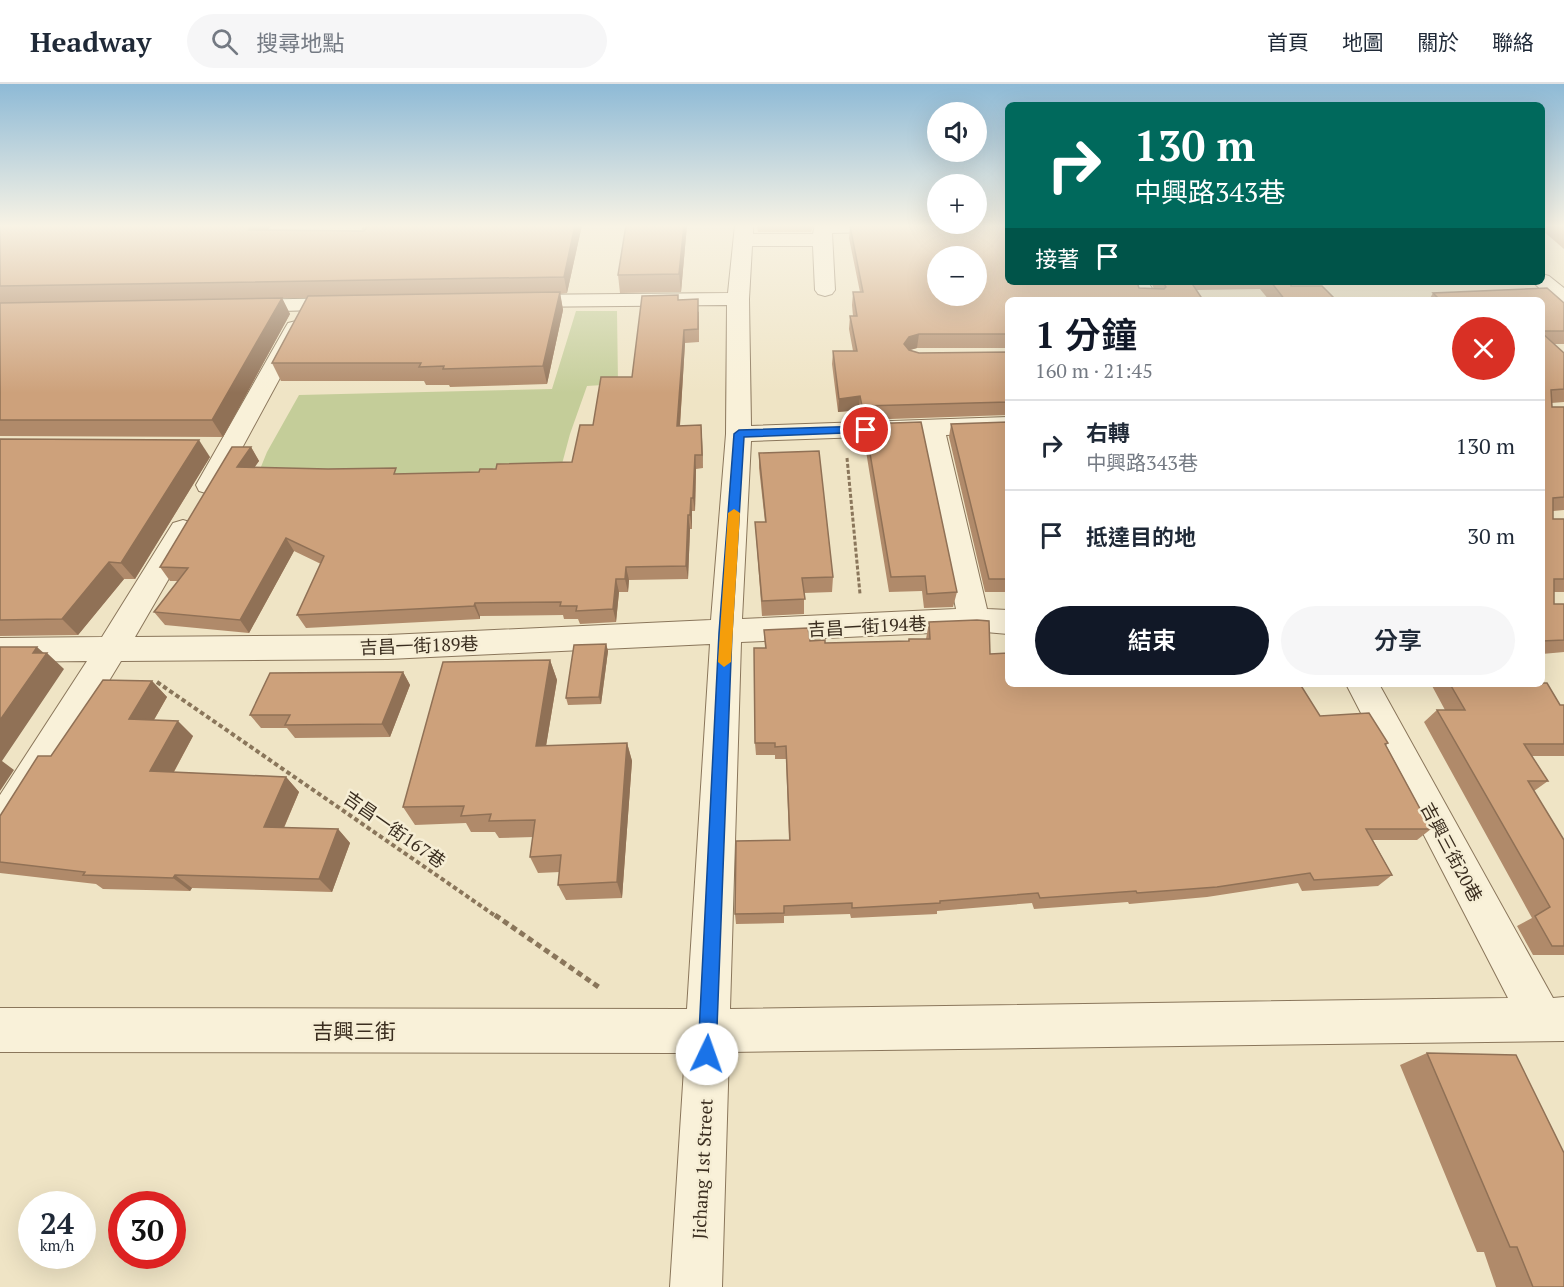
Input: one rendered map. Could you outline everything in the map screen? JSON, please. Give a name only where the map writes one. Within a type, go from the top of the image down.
[{"type":"street","name":"Jichang 1st Street","points":[[696,1287],[726,633],[739,434],[739,281]]},
{"type":"street","points":[[824,281],[825,290]]},
{"type":"street","points":[[1552,281],[1564,299]]},
{"type":"street","points":[[498,301],[738,299]]},
{"type":"street","points":[[225,306],[368,304]]},
{"type":"street","points":[[0,827],[111,650],[232,447],[308,305]]},
{"type":"street","points":[[739,434],[1005,425]]},
{"type":"street","points":[[932,427],[974,620]]},
{"type":"street","points":[[197,447],[232,447]]},
{"type":"street","name":"吉昌一街194巷","points":[[726,633],[974,620],[1005,622]]},
{"type":"street","name":"吉昌一街189巷","points":[[0,650],[388,647],[726,633]]},
{"type":"street","name":"吉興三街20巷","points":[[1364,687],[1553,1020]]},
{"type":"street","name":"吉興三街","points":[[0,1030],[708,1031],[1553,1020]]},
{"type":"path","points":[[844,430],[863,626]]},
{"type":"path","name":"吉昌一街167巷","points":[[111,650],[603,990]]},
{"type":"green space","points":[[576,311],[617,311],[618,384],[587,386],[562,464],[493,468],[489,478],[256,479],[267,452],[299,395],[552,389]]},
{"type":"building","points":[[0,281],[305,281],[0,286]]},
{"type":"building","points":[[861,281],[927,281],[927,306],[987,306],[987,281],[1005,281],[1005,285],[1138,285],[1139,288],[1164,289],[1165,285],[1193,285],[1201,297],[1005,297],[1005,334],[919,334],[909,337],[904,344],[909,350],[919,353],[1005,352],[1005,402],[862,406],[860,396],[839,399],[833,351],[857,351],[850,316],[857,316],[853,292],[863,292]]},
{"type":"building","points":[[1273,285],[1322,286],[1333,297],[1283,297]]},
{"type":"building","points":[[1547,288],[1564,303],[1564,331],[1545,331],[1545,297],[1437,297],[1433,293]]},
{"type":"building","points":[[560,292],[543,366],[443,369],[444,366],[419,367],[421,363],[272,363],[308,296]]},
{"type":"building","points":[[678,295],[678,300],[698,299],[698,329],[684,330],[677,426],[701,425],[702,455],[695,455],[693,498],[691,498],[690,515],[688,515],[686,566],[626,567],[625,579],[616,579],[613,609],[576,611],[577,606],[560,606],[561,602],[475,603],[474,606],[297,615],[324,556],[286,538],[240,620],[154,612],[188,568],[160,567],[232,447],[251,447],[237,467],[396,468],[394,474],[479,472],[480,469],[496,469],[497,464],[572,462],[580,425],[593,425],[601,377],[632,377],[642,296]]},
{"type":"building","points":[[282,298],[212,420],[0,420],[0,303]]},
{"type":"building","points":[[1545,336],[1564,353],[1564,389],[1551,390],[1552,407],[1564,407],[1564,497],[1553,498],[1553,519],[1564,519],[1564,579],[1554,579],[1554,604],[1564,604],[1564,640],[1545,641]]},
{"type":"building","points":[[921,422],[957,592],[927,594],[925,576],[891,577],[865,424]]},
{"type":"building","points":[[1005,422],[1005,579],[989,579],[951,424]]},
{"type":"building","points":[[0,439],[199,440],[121,563],[109,562],[62,619],[0,620]]},
{"type":"building","points":[[819,451],[833,577],[802,578],[805,599],[762,601],[755,522],[766,522],[759,453]]},
{"type":"building","points":[[989,621],[990,654],[1005,653],[1005,687],[1302,687],[1320,716],[1369,713],[1388,743],[1385,744],[1431,829],[1366,829],[1392,875],[1314,880],[1310,873],[1217,887],[1137,893],[1136,891],[1040,898],[1038,893],[940,901],[940,903],[852,908],[852,903],[784,906],[784,913],[735,914],[736,841],[790,840],[786,746],[775,747],[775,743],[755,743],[754,648],[766,648],[764,630],[808,628],[810,641],[825,640],[825,643],[909,641],[909,639],[930,639],[929,622]]},
{"type":"building","points":[[606,644],[599,697],[566,698],[574,645]]},
{"type":"building","points":[[0,647],[37,647],[33,653],[47,653],[0,720]]},
{"type":"building","points":[[550,660],[536,746],[627,743],[617,882],[558,885],[561,855],[530,857],[535,820],[489,821],[491,814],[461,816],[464,806],[403,807],[443,662]]},
{"type":"building","points":[[403,672],[382,724],[285,725],[290,715],[250,715],[270,673]]},
{"type":"building","points":[[103,680],[152,681],[129,719],[178,721],[150,771],[286,777],[264,827],[338,829],[319,879],[83,875],[85,872],[0,862],[0,816],[38,756],[51,756]]},
{"type":"building","points":[[1547,683],[1560,705],[1564,705],[1564,744],[1524,744],[1548,781],[1528,781],[1564,840],[1564,946],[1552,946],[1535,916],[1550,907],[1437,710],[1465,710],[1452,687],[1545,687]]},
{"type":"building","points":[[1427,1053],[1516,1055],[1564,1153],[1564,1287],[1533,1287],[1517,1247],[1510,1247]]},
{"type":"slow traffic","points":[[724,662],[734,513]]},
{"type":"route","points":[[707,1054],[726,633],[739,434],[866,430]]}]
